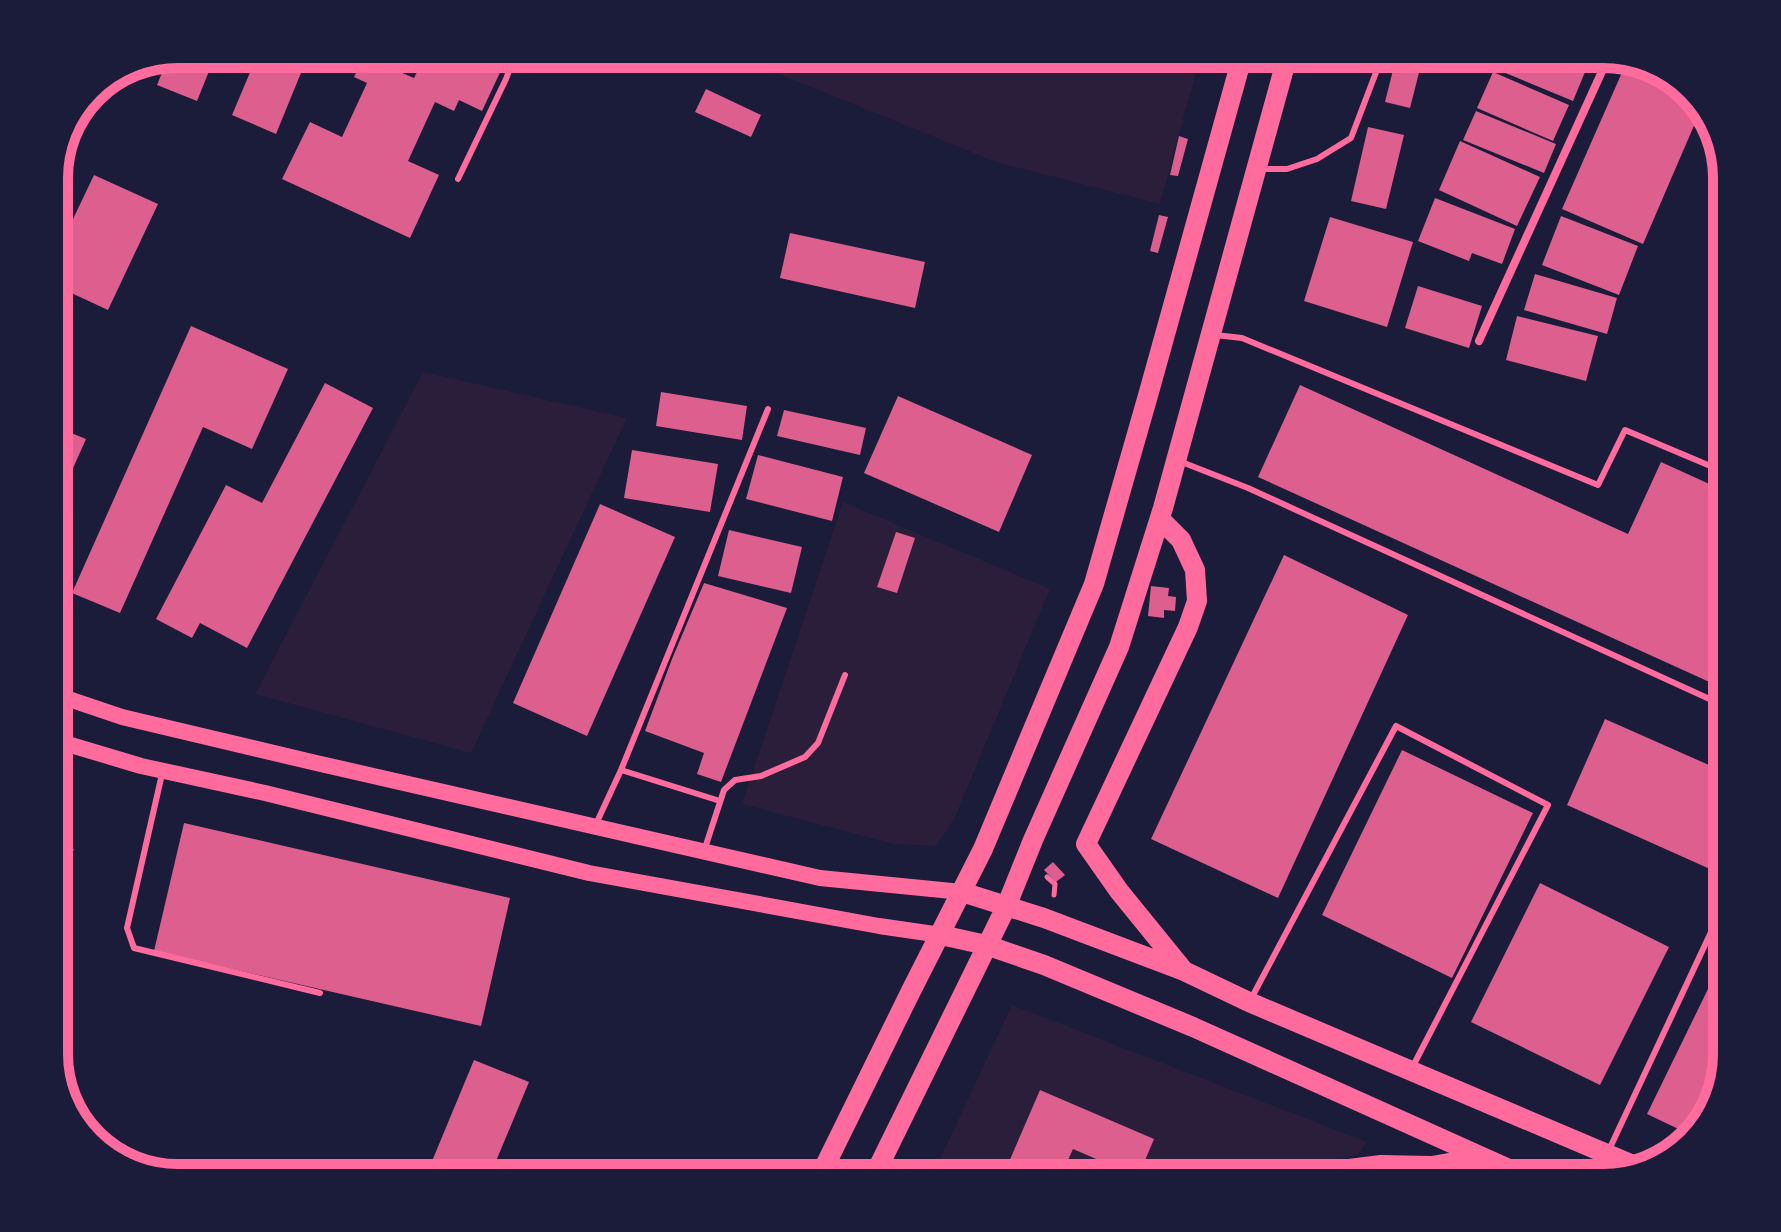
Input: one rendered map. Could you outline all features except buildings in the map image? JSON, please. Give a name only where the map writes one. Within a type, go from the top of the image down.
[{"type":"main road","points":[[826,1164],[983,849],[1094,584],[1239,68]]},
{"type":"main road","points":[[880,1164],[1006,907],[1119,647],[1160,519],[1284,68]]},
{"type":"main road","points":[[1160,519],[1181,540],[1195,570],[1197,601],[1188,627],[1086,844],[1119,891],[1184,971]]},
{"type":"main road","points":[[68,699],[122,717],[820,878],[962,892],[1044,918],[1184,971],[1249,1002],[1624,1162]]},
{"type":"main road","points":[[68,744],[141,766],[265,793],[589,873],[986,945],[1044,965],[1193,1027],[1497,1164]]},
{"type":"street","points":[[1479,341],[1604,68]]},
{"type":"lane","points":[[458,179],[509,68]]},
{"type":"lane","points":[[1257,169],[1287,169],[1317,159],[1351,138],[1378,68]]},
{"type":"lane","points":[[1212,334],[1242,338],[1598,485],[1625,430],[1713,467]]},
{"type":"lane","points":[[595,827],[768,409]]},
{"type":"lane","points":[[1176,460],[1248,488],[1713,701]]},
{"type":"lane","points":[[704,852],[724,790],[735,780],[761,776],[805,757],[818,743],[845,675]]},
{"type":"lane","points":[[1249,1002],[1396,726],[1548,805],[1411,1071]]},
{"type":"lane","points":[[163,770],[127,928],[134,948],[320,993]]},
{"type":"lane","points":[[621,770],[720,801]]},
{"type":"lane","points":[[1606,1154],[1713,928]]},
{"type":"path","points":[[1041,870],[1055,884],[1054,896]]},
{"type":"shaded area","points":[[764,68],[1197,68],[1160,204],[996,162]]},
{"type":"shaded area","points":[[423,372],[627,418],[471,753],[255,694]]},
{"type":"shaded area","points":[[843,502],[1050,589],[955,817],[936,846],[894,844],[742,804]]},
{"type":"shaded area","points":[[1012,1005],[1367,1142],[1358,1155],[1304,1164],[938,1164]]}]
